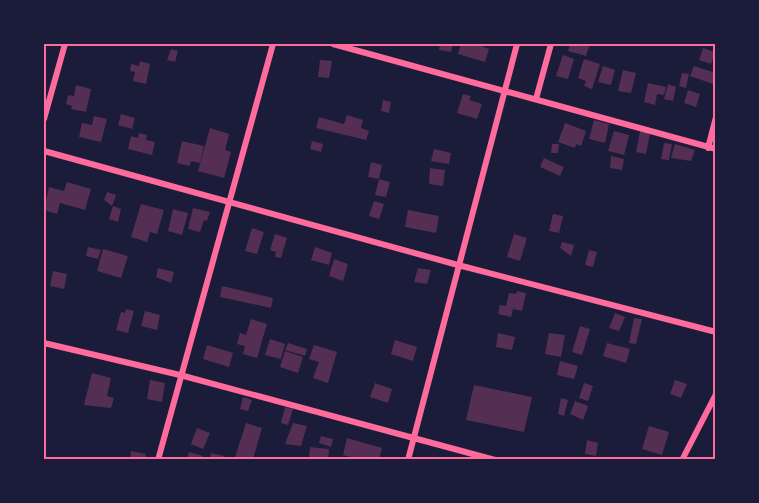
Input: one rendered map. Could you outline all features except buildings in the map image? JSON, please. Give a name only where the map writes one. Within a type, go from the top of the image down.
[{"type":"street","points":[[44,119],[65,44]]},
{"type":"street","points":[[158,459],[273,44]]},
{"type":"street","points":[[333,44],[716,149]]},
{"type":"street","points":[[408,459],[503,90],[517,44]]},
{"type":"street","points":[[536,99],[552,44]]},
{"type":"street","points":[[708,148],[716,117]]},
{"type":"street","points":[[44,151],[458,265],[716,332]]},
{"type":"street","points":[[44,343],[180,375],[495,459]]},
{"type":"street","points":[[682,459],[716,394]]}]
